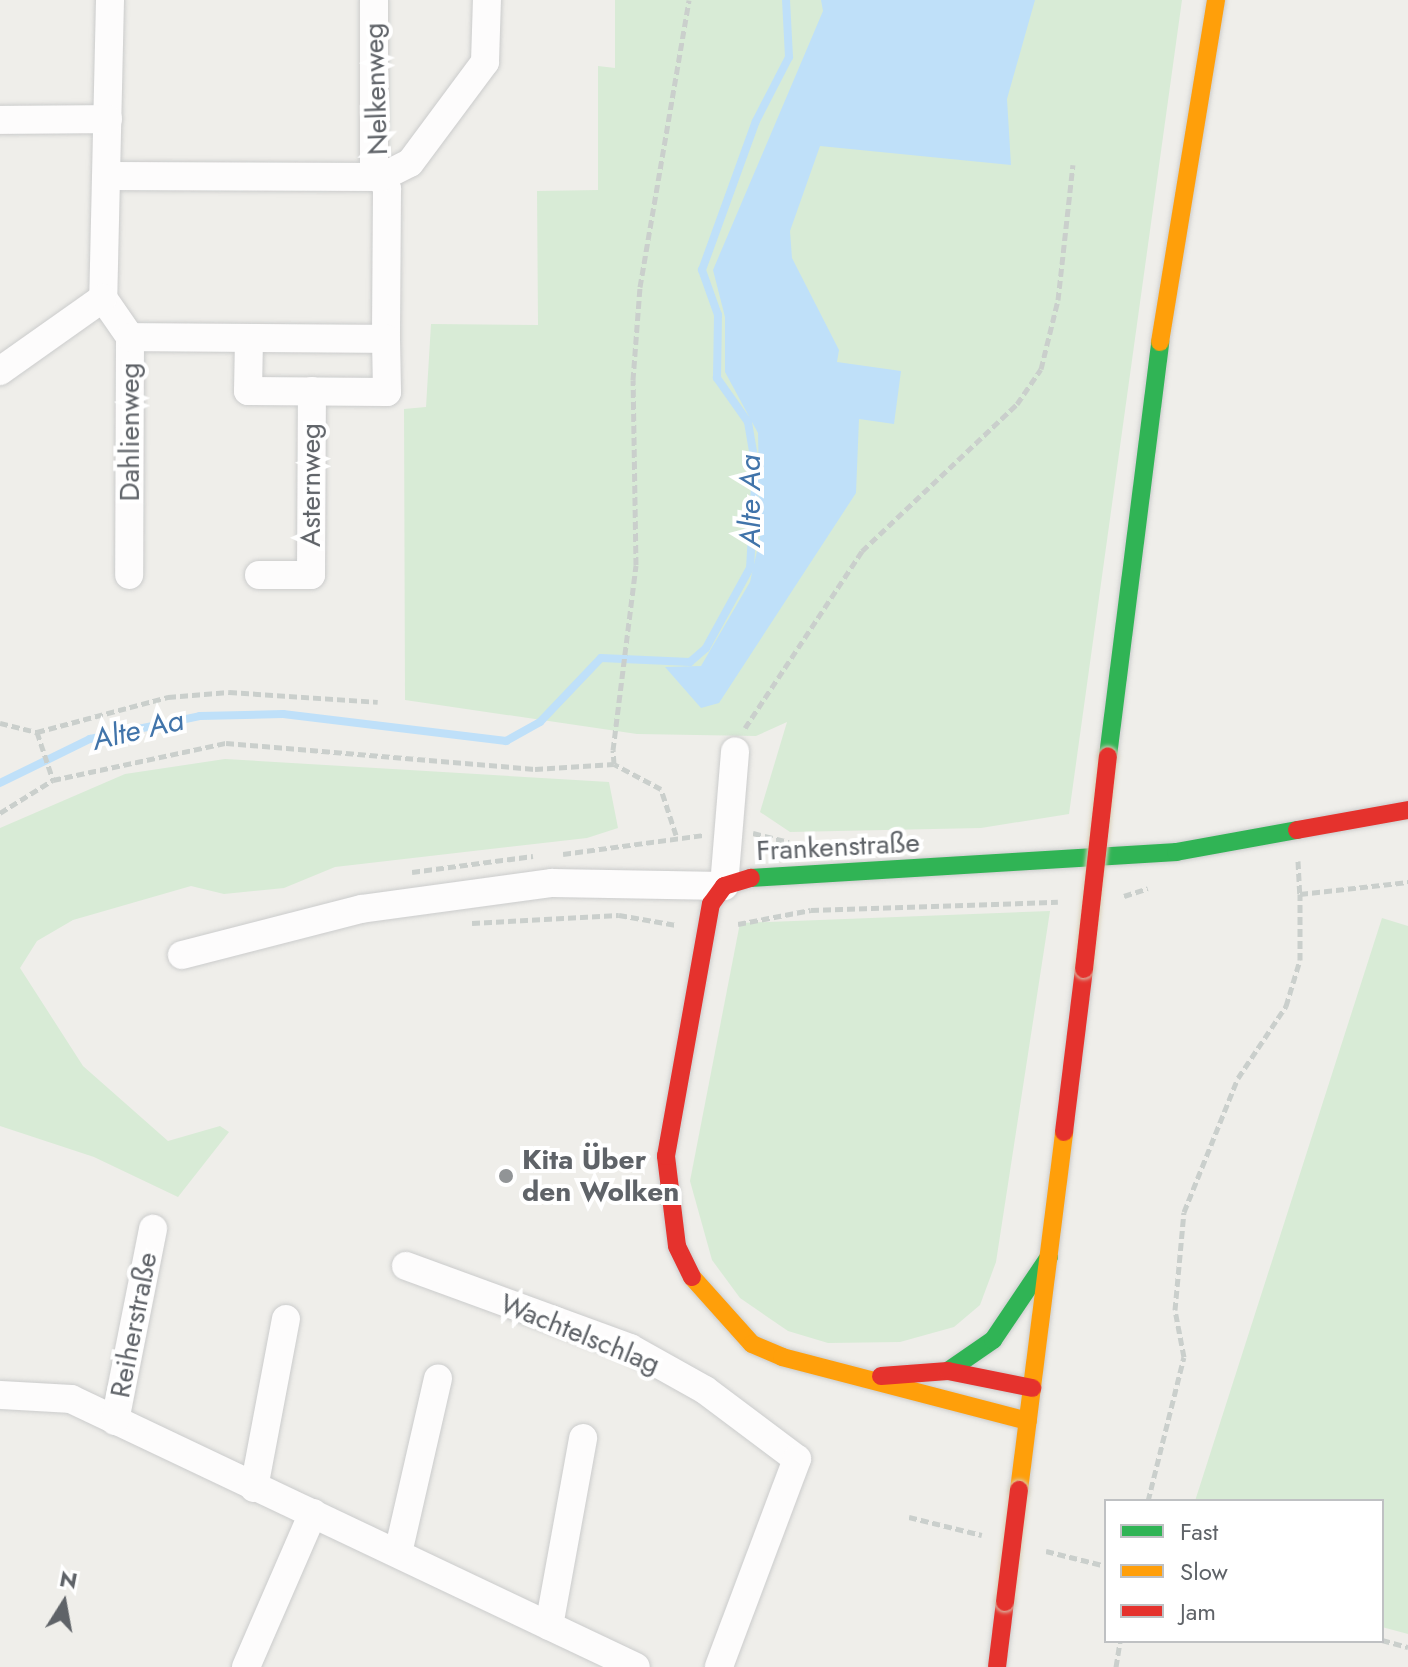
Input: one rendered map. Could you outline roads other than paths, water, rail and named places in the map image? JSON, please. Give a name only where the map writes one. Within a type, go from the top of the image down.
[{"type":"main road","points":[[997,1667],[1155,369],[1216,0]]},
{"type":"main road","name":"Frankenstraße","points":[[1028,1421],[853,1378],[752,1344],[694,1282],[677,1246],[666,1156],[703,925],[724,886],[1176,852],[1408,810]]},
{"type":"main road","points":[[948,1371],[993,1340],[1049,1257]]},
{"type":"main road","name":"Frankenstraße","points":[[853,1378],[948,1371],[1032,1388]]},
{"type":"street","points":[[0,371],[103,298],[110,0]]},
{"type":"street","name":"Nelkenweg","points":[[374,0],[374,161],[382,177],[386,339]]},
{"type":"street","name":"Nelkenweg","points":[[382,177],[410,163],[485,62],[487,0]]},
{"type":"street","points":[[0,120],[108,119]]},
{"type":"street","points":[[107,176],[382,177]]},
{"type":"street","name":"Dahlienweg","points":[[103,298],[130,337],[129,575]]},
{"type":"street","points":[[130,337],[386,339]]},
{"type":"street","name":"Asternweg","points":[[249,339],[248,391],[387,392],[386,339]]},
{"type":"street","name":"Asternweg","points":[[259,575],[311,575],[312,391]]},
{"type":"street","points":[[182,955],[361,909],[552,883],[724,886],[735,751]]},
{"type":"street","name":"Reiherstraße","points":[[115,1421],[153,1229]]},
{"type":"street","name":"Wachtelschlag","points":[[406,1266],[630,1348],[705,1390],[797,1459],[719,1667]]},
{"type":"street","points":[[254,1488],[286,1319]]},
{"type":"street","points":[[398,1553],[438,1379]]},
{"type":"street","name":"Reiherstraße","points":[[3,1391],[71,1399],[636,1667]]},
{"type":"street","points":[[549,1626],[583,1438]]},
{"type":"street","points":[[246,1667],[313,1513]]},
{"type":"water","points":[[821,0],[1035,0],[1007,99],[1011,165],[820,146],[790,231],[792,258],[839,350],[837,362],[901,371],[894,424],[859,419],[856,493],[719,703],[701,708],[665,667],[701,666],[750,582],[760,538],[758,433],[725,372],[725,317],[713,270],[823,11]]},
{"type":"waterway","name":"Alte Aa","points":[[0,783],[90,739],[200,716],[283,714],[506,741],[540,722],[601,658],[690,662],[706,648],[750,568],[756,469],[748,422],[717,378],[718,315],[702,270],[756,121],[789,57],[786,0]]},
{"type":"place","name":"Kita Über den Wolken","points":[[506,1176]]}]
